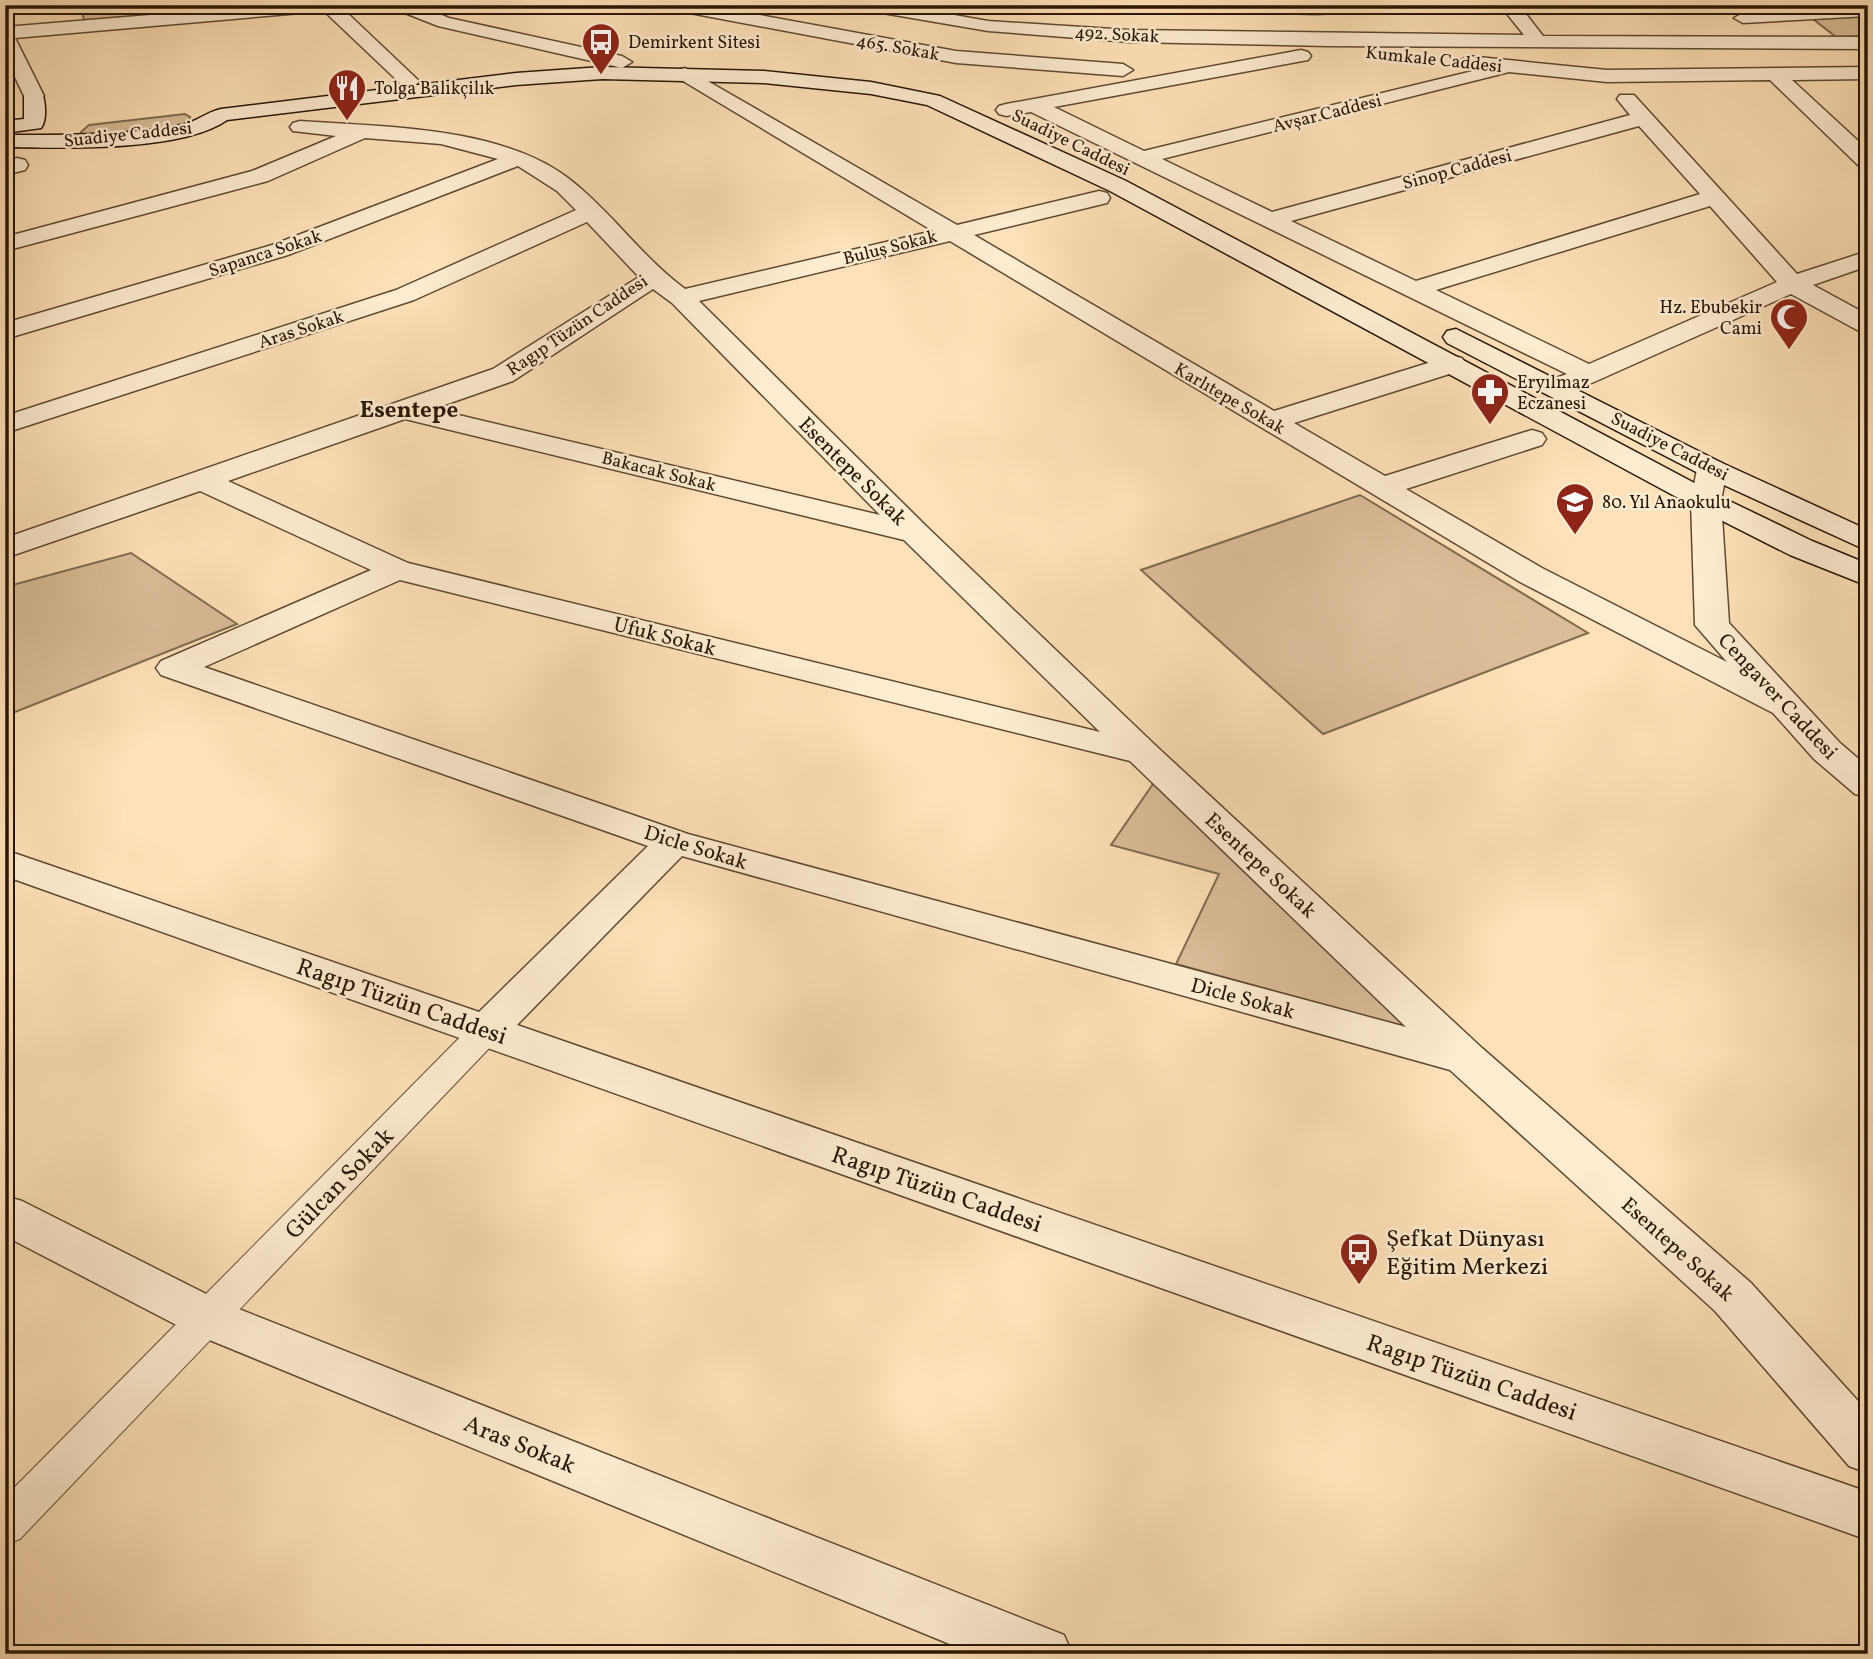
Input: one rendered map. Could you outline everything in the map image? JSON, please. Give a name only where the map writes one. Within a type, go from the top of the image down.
[{"type":"street","points":[[11,167],[33,133],[34,96],[5,35],[246,9],[338,5]]},
{"type":"street","points":[[401,5],[444,22],[622,62]]},
{"type":"street","name":"465. Sokak","points":[[674,5],[956,57],[1123,70]]},
{"type":"street","name":"492. Sokak","points":[[865,5],[988,26],[1129,36],[1333,45]]},
{"type":"street","points":[[1164,5],[1306,9],[1412,5]]},
{"type":"street","points":[[329,6],[409,81]]},
{"type":"street","points":[[1306,9],[1333,45],[1538,41],[1868,43]]},
{"type":"street","points":[[1513,10],[1538,41]]},
{"type":"street","points":[[1513,10],[1543,16]]},
{"type":"street","points":[[1727,18],[1868,11]]},
{"type":"street","points":[[1120,91],[1133,16]]},
{"type":"street","name":"Kumkale Caddesi","points":[[1006,110],[1120,91],[1333,45],[1607,76],[1868,73]]},
{"type":"street","name":"Suadiye Caddesi","points":[[220,117],[205,108],[194,107],[513,69],[622,62],[680,61],[879,78],[946,89],[1006,110],[1370,293]]},
{"type":"street","name":"Avşar Caddesi","points":[[1140,158],[1513,67]]},
{"type":"street","name":"Suadiye Caddesi","points":[[5,127],[86,141],[187,131],[220,117],[516,79],[602,73],[764,77],[871,88],[933,100],[1118,186],[1453,364],[1709,485],[1868,542]]},
{"type":"street","name":"Karlıtepe Sokak","points":[[685,74],[1531,575],[1785,705]]},
{"type":"street","points":[[1775,74],[1868,162]]},
{"type":"street","points":[[1607,76],[1792,284],[1868,326]]},
{"type":"street","name":"Suadiye Caddesi","points":[[5,141],[33,133],[55,114],[34,96]]},
{"type":"street","points":[[1032,105],[1269,220],[1404,302],[1589,374]]},
{"type":"street","name":"Ragıp Tüzün Caddesi","points":[[5,549],[503,375],[667,288],[589,213],[565,186],[520,158],[442,138],[300,127],[220,117]]},
{"type":"street","name":"Sinop Caddesi","points":[[1269,220],[1644,118]]},
{"type":"street","name":"Ragıp Tüzün Caddesi","points":[[187,131],[300,127]]},
{"type":"street","points":[[5,244],[260,176],[366,131]]},
{"type":"street","points":[[11,167],[51,156],[86,141]]},
{"type":"street","name":"Sapanca Sokak","points":[[5,331],[280,250],[520,158]]},
{"type":"street","points":[[1404,302],[1714,197]]},
{"type":"street","name":"Buluş Sokak","points":[[667,288],[950,233],[1099,198]]},
{"type":"street","name":"Aras Sokak","points":[[5,425],[405,295],[589,213]]},
{"type":"street","points":[[1557,388],[1792,284],[1868,258]]},
{"type":"street","name":"Esentepe Sokak","points":[[667,288],[1142,753],[1466,1059],[1733,1297],[1868,1450]]},
{"type":"street","name":"Suadiye Caddesi","points":[[1440,328],[1557,388],[1709,485],[1801,548],[1868,576]]},
{"type":"street","points":[[1270,421],[1453,364]]},
{"type":"street","name":"Bakacak Sokak","points":[[403,410],[915,533]]},
{"type":"street","points":[[1381,487],[1532,439]]},
{"type":"street","name":"Ufuk Sokak","points":[[201,480],[397,570],[1142,753]]},
{"type":"street","name":"Cengaver Caddesi","points":[[1709,485],[1712,625],[1826,751],[1868,786]]},
{"type":"street","name":"Dicle Sokak","points":[[397,570],[173,668],[674,842],[1466,1059]]},
{"type":"street","name":"Gülcan Sokak","points":[[5,1526],[486,1031],[674,842]]},
{"type":"street","name":"Ragıp Tüzün Caddesi","points":[[5,862],[1868,1516]]},
{"type":"street","name":"Aras Sokak","points":[[5,1214],[208,1318],[1044,1654]]},
{"type":"shaded area","points":[[79,5],[217,5],[213,10],[198,12],[85,22]]},
{"type":"shaded area","points":[[1853,16],[1868,18],[1868,36],[1836,37],[1813,19]]},
{"type":"shaded area","points":[[185,114],[190,117],[188,122],[178,126],[95,137],[82,136],[81,132],[89,125]]},
{"type":"shaded area","points":[[1360,495],[1588,633],[1323,734],[1141,570]]},
{"type":"shaded area","points":[[131,553],[237,624],[5,716],[5,587]]},
{"type":"shaded area","points":[[1155,781],[1421,1031],[1176,964],[1219,874],[1111,845]]},
{"type":"place","name":"Demirkent Sitesi","points":[[601,76]]},
{"type":"place","name":"Tolga Balıkçilık","points":[[347,122]]},
{"type":"place","name":"Hz. Ebubekir Cami","points":[[1789,351]]},
{"type":"place","name":"Eryılmaz Eczanesi","points":[[1490,426]]},
{"type":"place","name":"80. Yıl Anaokulu","points":[[1575,536]]},
{"type":"place","name":"Şefkat Dünyası Eğitim Merkezi","points":[[1359,1286]]},
{"type":"district","name":"Esentepe","points":[[409,409]]}]
